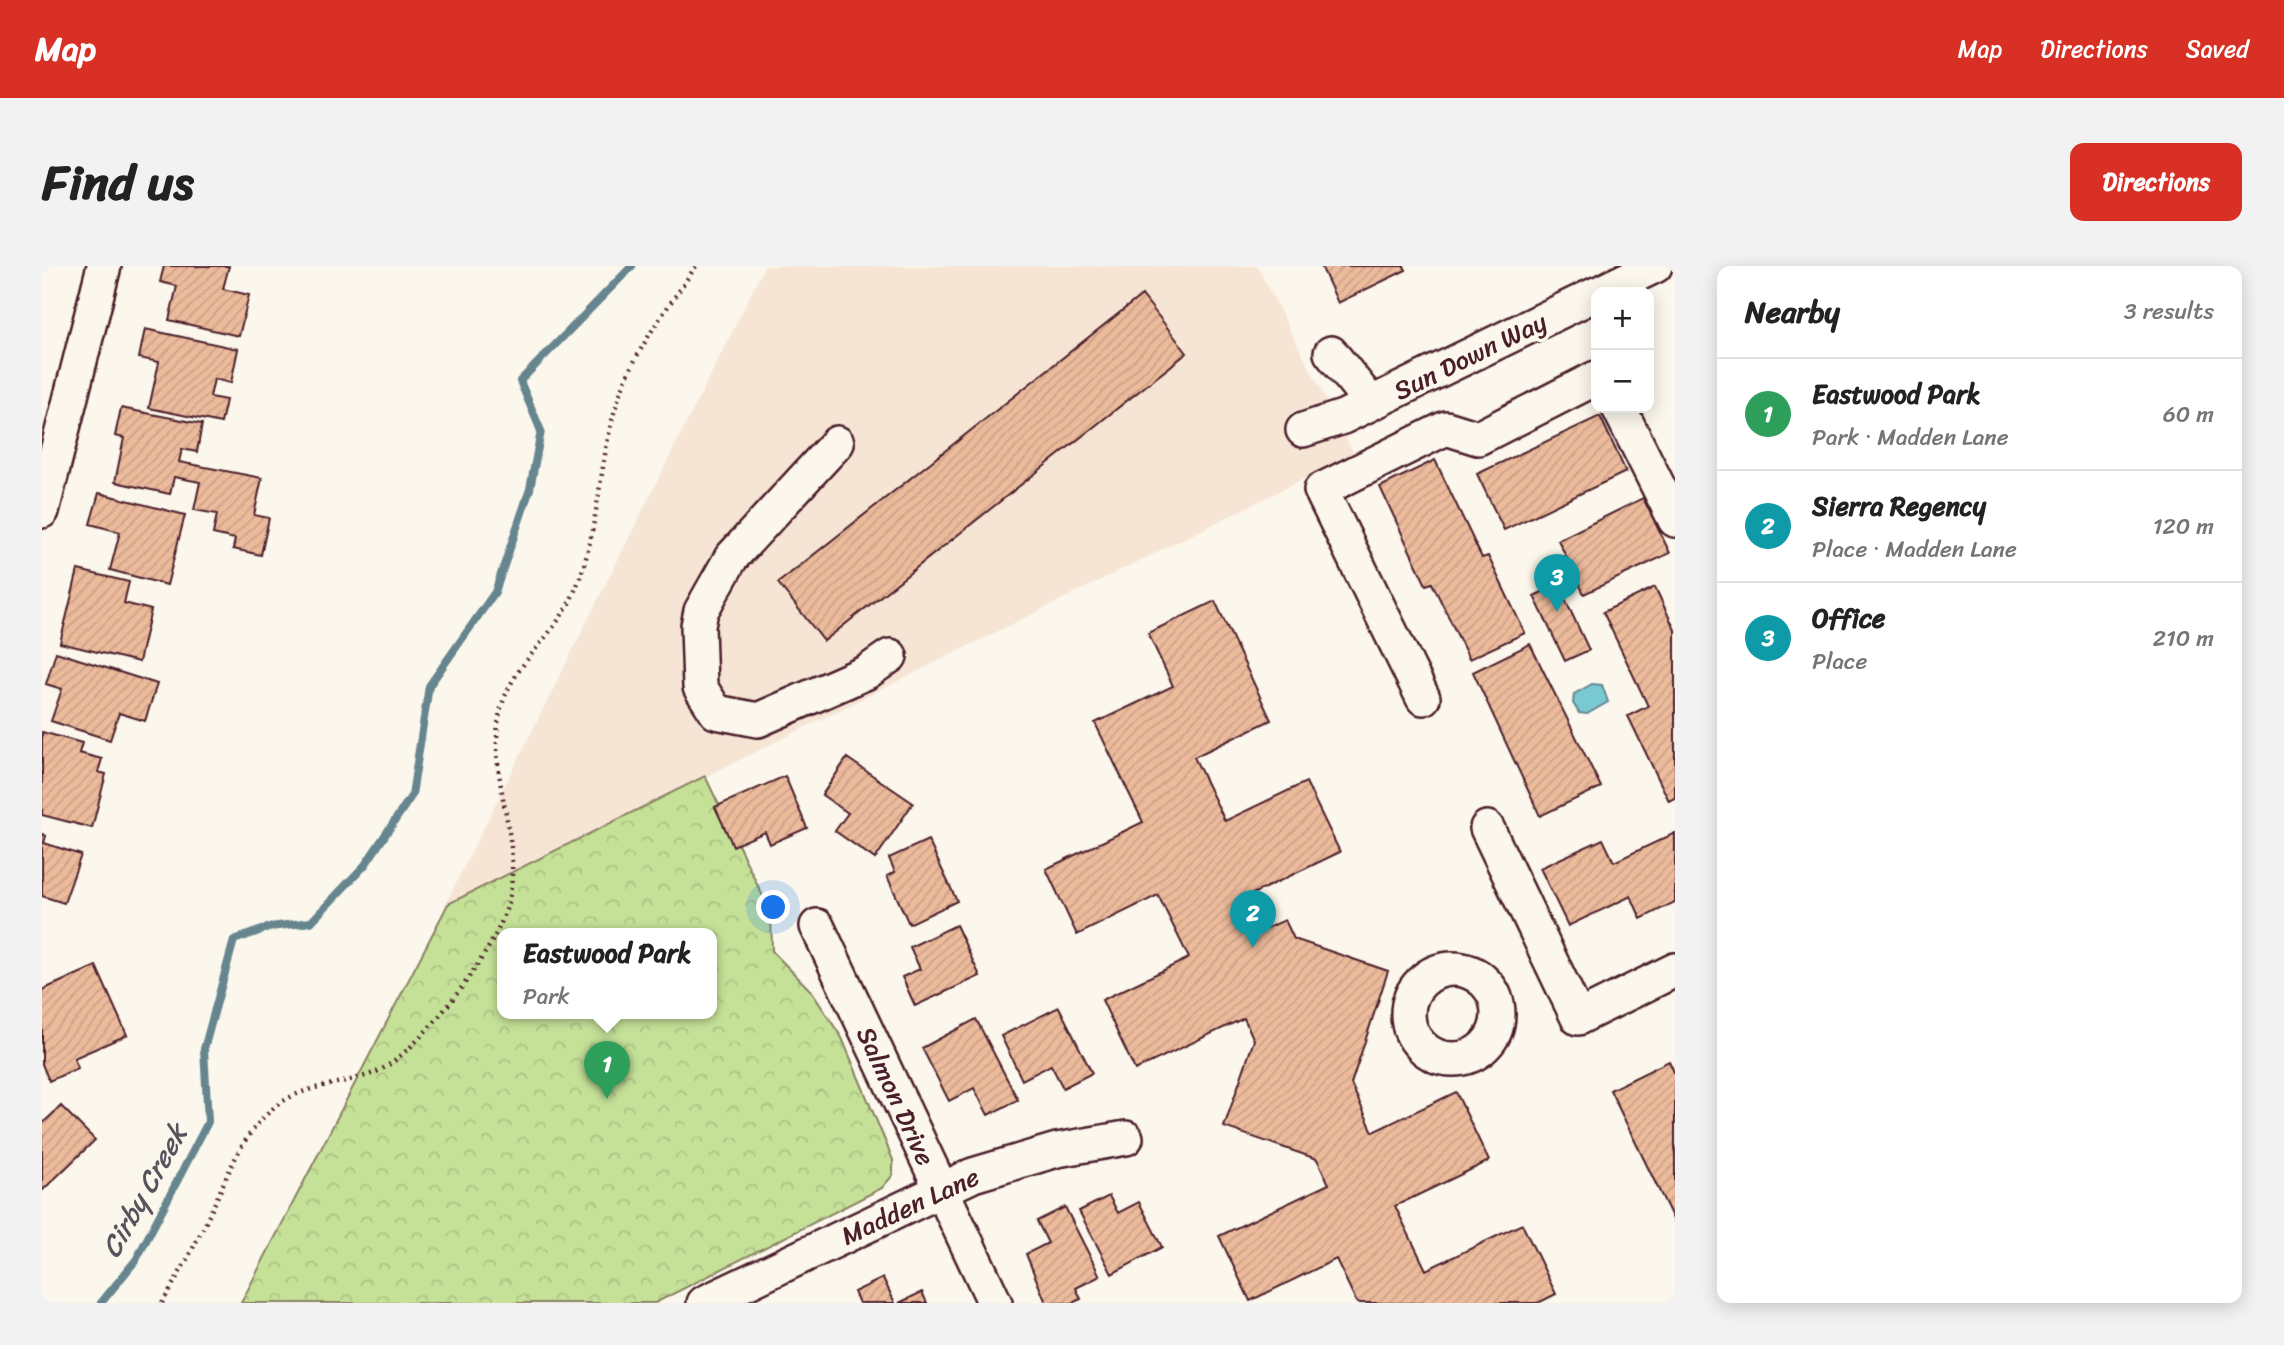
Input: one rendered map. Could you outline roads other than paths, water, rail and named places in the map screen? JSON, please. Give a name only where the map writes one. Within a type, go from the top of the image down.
[{"type":"street","points":[[42,511],[104,266]]},
{"type":"street","points":[[1669,266],[1675,279]]},
{"type":"street","name":"Sun Down Way","points":[[1303,429],[1357,410],[1621,279]]},
{"type":"street","points":[[1331,353],[1357,410]]},
{"type":"street","points":[[1423,698],[1321,489],[1446,428],[1478,438],[1591,380]]},
{"type":"street","points":[[1622,413],[1675,520]]},
{"type":"street","points":[[837,443],[775,507],[731,558],[701,611],[698,626],[700,687],[716,712],[758,720],[867,672],[890,656]]},
{"type":"street","points":[[1487,828],[1578,1018],[1675,970]]},
{"type":"street","name":"Salmon Drive","points":[[817,926],[995,1303]]},
{"type":"street","name":"Madden Lane","points":[[704,1303],[973,1175],[1057,1150],[1126,1138]]},
{"type":"water","points":[[1592,684],[1602,685],[1608,702],[1587,714],[1579,713],[1573,703],[1574,694]]},
{"type":"waterway","name":"Cirby Creek","points":[[101,1303],[136,1260],[208,1122],[204,1049],[234,940],[270,927],[311,922],[365,865],[412,795],[429,686],[495,592],[530,489],[541,431],[520,381],[632,266]]},
{"type":"place","name":"Office","points":[[1557,612]]},
{"type":"place","name":"Sierra Regency","points":[[1253,948]]},
{"type":"place","name":"Eastwood Park","points":[[607,1099]]}]
